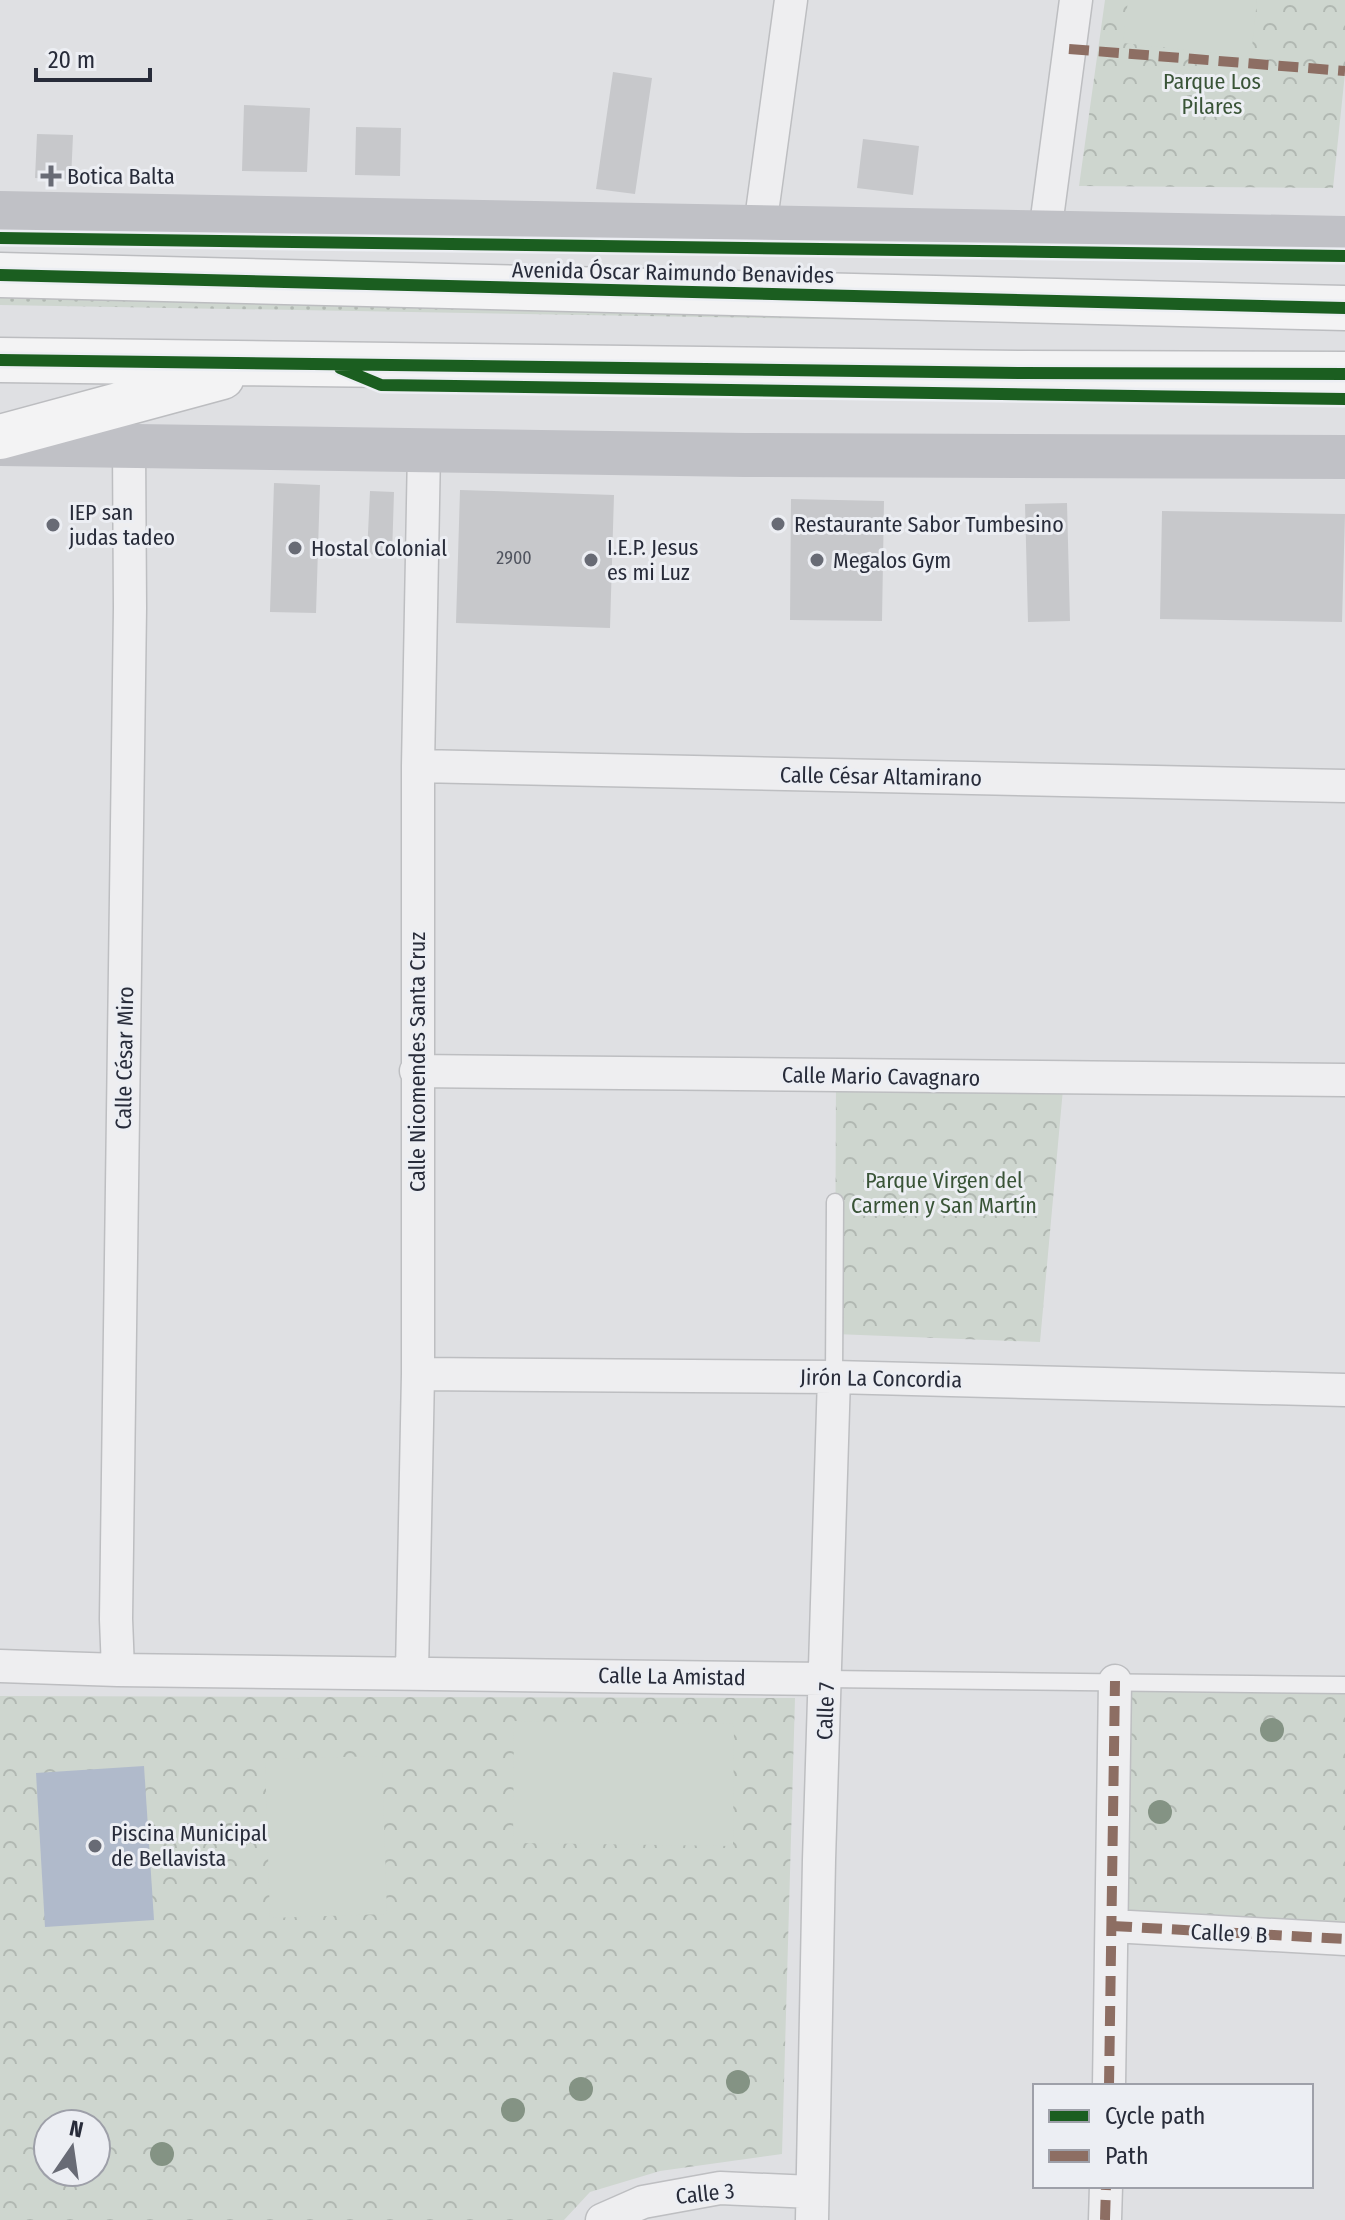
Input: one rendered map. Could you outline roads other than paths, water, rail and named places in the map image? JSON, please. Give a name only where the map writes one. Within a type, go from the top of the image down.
[{"type":"main road","points":[[0,213],[1345,238]]},
{"type":"main road","name":"Avenida Óscar Raimundo Benavides","points":[[0,275],[1345,308]]},
{"type":"main road","points":[[0,360],[1345,374]]},
{"type":"main road","points":[[0,437],[274,363]]},
{"type":"main road","points":[[0,444],[745,455],[1345,457]]},
{"type":"street","points":[[760,227],[791,0]]},
{"type":"street","points":[[1045,233],[1076,0]]},
{"type":"street","name":"Calle César Miro","points":[[118,1670],[116,1619],[130,608],[129,445]]},
{"type":"street","name":"Calle Nicomendes Santa Cruz","points":[[412,1672],[418,1374],[416,1071],[424,451]]},
{"type":"street","name":"Calle César Altamirano","points":[[418,766],[1345,786]]},
{"type":"street","name":"Calle Mario Cavagnaro","points":[[416,1071],[1345,1080]]},
{"type":"street","name":"Jirón La Concordia","points":[[418,1374],[834,1377],[1345,1390]]},
{"type":"street","name":"Calle 7","points":[[812,2206],[834,1377]]},
{"type":"street","name":"Calle La Amistad","points":[[0,1666],[826,1679]]},
{"type":"street","points":[[1109,2084],[1115,1681]]},
{"type":"street","name":"Calle 9 B","points":[[1112,1926],[1345,1939]]},
{"type":"street","name":"Calle 3","points":[[602,2220],[643,2202],[720,2188],[812,2206]]},
{"type":"street","points":[[1105,2220],[1106,2188]]},
{"type":"lane","name":"Calle 7","points":[[834,1377],[835,1202]]},
{"type":"lane","name":"Calle La Amistad","points":[[826,1679],[1345,1685]]},
{"type":"water","name":"Piscina Municipal de Bellavista","points":[[144,1766],[154,1920],[45,1927],[36,1773]]},
{"type":"place","name":"Botica Balta","points":[[51,176]]},
{"type":"place","name":"Restaurante Sabor Tumbesino","points":[[778,524]]},
{"type":"place","name":"IEP san judas tadeo","points":[[53,525]]},
{"type":"place","name":"Hostal Colonial","points":[[295,548]]},
{"type":"place","name":"I.E.P. Jesus es mi Luz","points":[[591,560]]},
{"type":"place","name":"Megalos Gym","points":[[817,560]]},
{"type":"place","name":"Piscina Municipal de Bellavista","points":[[95,1846]]},
{"type":"park label","name":"Parque Los Pilares","points":[[1212,94]]},
{"type":"park label","name":"Parque Virgen del Carmen y San Martín","points":[[944,1192]]}]
